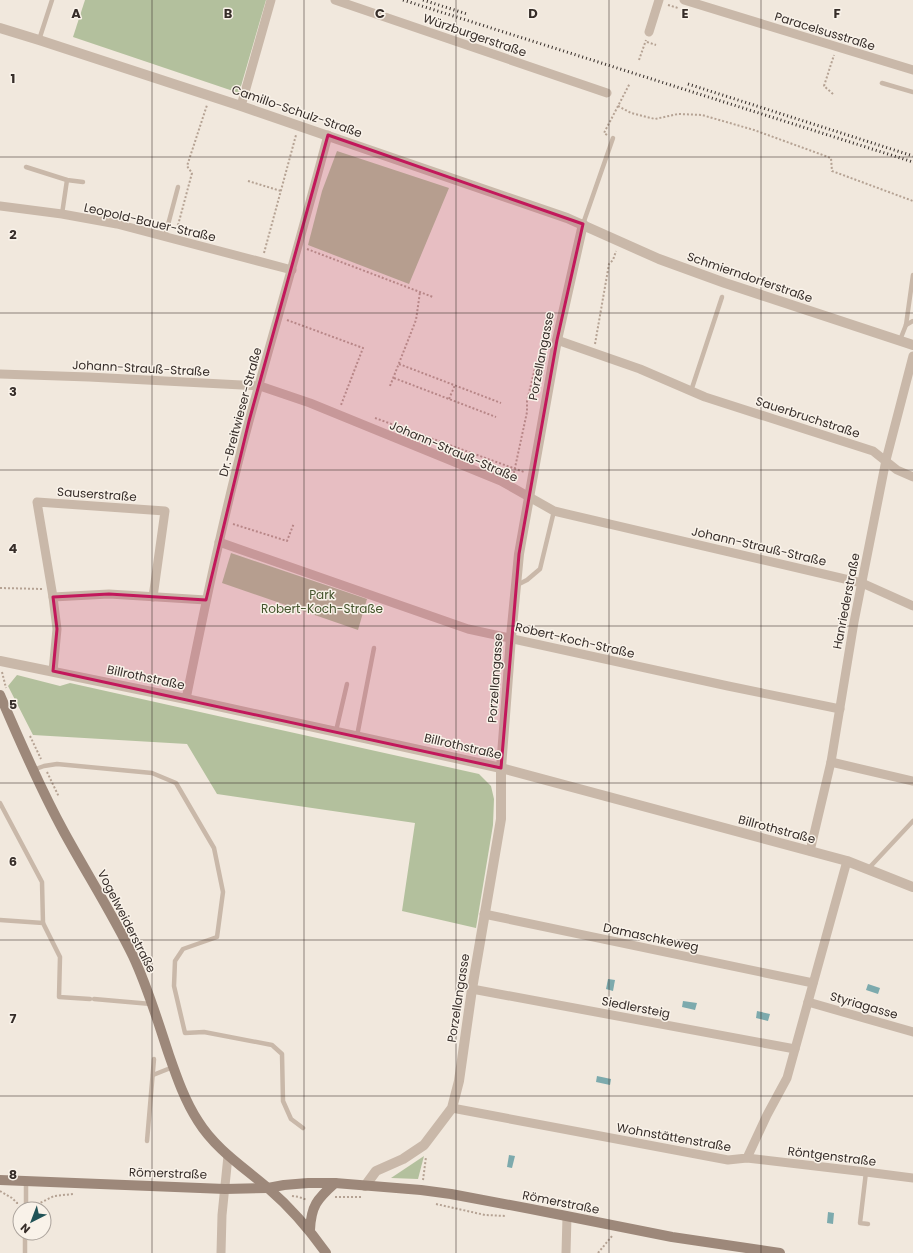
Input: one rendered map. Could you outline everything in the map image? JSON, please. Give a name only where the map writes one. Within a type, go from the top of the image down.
[{"type":"main road","name":"Vogelweiderstraße","points":[[1,698],[50,805],[104,900],[132,956],[151,1004],[182,1092],[199,1123],[228,1156],[283,1201],[310,1230],[326,1253]]},
{"type":"main road","name":"Römerstraße","points":[[0,1180],[225,1189],[268,1188],[284,1185],[335,1183],[421,1190],[451,1194],[672,1237],[780,1253]]},
{"type":"main road","points":[[310,1230],[310,1215],[323,1193],[335,1183]]},
{"type":"street","points":[[241,106],[271,0]]},
{"type":"street","name":"Würzburgerstraße","points":[[335,0],[607,93]]},
{"type":"street","points":[[649,32],[659,0]]},
{"type":"street","name":"Paracelsusstraße","points":[[684,0],[913,70]]},
{"type":"street","name":"Camillo-Schulz-Straße","points":[[0,28],[299,125],[583,224]]},
{"type":"street","name":"Dr.-Breitwieser-Straße","points":[[186,699],[218,542],[249,421],[260,386],[328,135]]},
{"type":"street","name":"Leopold-Bauer-Straße","points":[[0,206],[62,214],[117,224],[292,270]]},
{"type":"street","name":"Schmierndorferstraße","points":[[583,224],[659,259],[725,283],[913,345]]},
{"type":"street","name":"Porzellangasse","points":[[365,1186],[376,1172],[403,1159],[424,1145],[452,1108],[458,1081],[484,914],[501,818],[502,768],[511,637],[519,554],[557,340],[583,224]]},
{"type":"street","name":"Sauerbruchstraße","points":[[557,340],[640,369],[705,397],[873,451],[897,470],[913,477]]},
{"type":"street","name":"Hanriederstraße","points":[[810,851],[831,762],[854,622],[886,460],[913,356]]},
{"type":"street","name":"Johann-Strauß-Straße","points":[[0,374],[260,386],[337,414],[501,481],[554,511],[862,582],[913,606]]},
{"type":"street","name":"Sauserstraße","points":[[53,671],[57,629],[53,593],[37,502],[165,511],[153,597]]},
{"type":"street","name":"Robert-Koch-Straße","points":[[218,542],[468,629],[511,637],[635,666],[840,709]]},
{"type":"street","points":[[53,593],[109,594],[206,600]]},
{"type":"street","name":"Billrothstraße","points":[[0,661],[186,699],[502,768],[847,861],[913,886]]},
{"type":"street","points":[[831,762],[913,781]]},
{"type":"street","name":"Wohnstättenstraße","points":[[452,1108],[728,1160],[747,1158],[767,1115],[787,1078],[847,861]]},
{"type":"street","name":"Damaschkeweg","points":[[484,914],[813,983]]},
{"type":"street","name":"Siedlersteig","points":[[472,989],[795,1050]]},
{"type":"street","name":"Styriagasse","points":[[808,1002],[913,1032]]},
{"type":"street","points":[[222,1253],[222,1215],[228,1156]]},
{"type":"street","name":"Röntgenstraße","points":[[747,1158],[913,1178]]},
{"type":"street","points":[[566,1253],[567,1216]]},
{"type":"lane","points":[[39,40],[52,0]]},
{"type":"lane","points":[[882,83],[913,92]]},
{"type":"lane","name":"Porzellangasse","points":[[583,224],[614,138]]},
{"type":"lane","points":[[26,167],[67,180],[83,182]]},
{"type":"lane","points":[[62,214],[67,180]]},
{"type":"lane","points":[[164,236],[178,187]]},
{"type":"lane","points":[[900,340],[906,325],[913,275]]},
{"type":"lane","points":[[691,391],[722,297]]},
{"type":"lane","points":[[906,325],[913,321]]},
{"type":"lane","points":[[516,585],[527,580],[540,569],[554,511]]},
{"type":"lane","points":[[356,736],[374,648]]},
{"type":"lane","points":[[336,731],[347,684]]},
{"type":"lane","points":[[33,770],[44,766],[57,764],[152,773],[176,783],[214,848],[223,892],[217,937],[183,949],[175,961],[174,986],[186,1033],[204,1032],[272,1045],[282,1054],[283,1101],[291,1119],[304,1128]]},
{"type":"lane","points":[[0,803],[42,882],[43,923],[60,957],[59,997],[151,1004]]},
{"type":"lane","points":[[868,869],[913,820]]},
{"type":"lane","points":[[0,920],[43,923]]},
{"type":"lane","points":[[147,1141],[154,1059]]},
{"type":"lane","points":[[153,1075],[173,1067]]},
{"type":"lane","points":[[866,1172],[860,1223],[868,1224]]},
{"type":"lane","points":[[26,1181],[26,1201]]},
{"type":"lane","points":[[25,1241],[25,1253]]},
{"type":"path","points":[[639,60],[649,32]]},
{"type":"path","points":[[646,42],[656,45]]},
{"type":"path","points":[[833,94],[824,86],[837,47]]},
{"type":"path","points":[[614,138],[604,133],[630,83]]},
{"type":"path","points":[[174,238],[192,173],[187,166],[210,96]]},
{"type":"path","points":[[618,106],[631,113],[655,120],[678,114],[702,115],[754,130],[831,158],[832,171],[913,201]]},
{"type":"path","points":[[262,262],[299,125]]},
{"type":"path","points":[[248,181],[281,191]]},
{"type":"path","points":[[593,353],[609,264],[613,260],[619,241]]},
{"type":"path","points":[[298,246],[433,297]]},
{"type":"path","points":[[390,386],[416,320],[420,292]]},
{"type":"path","points":[[279,317],[363,348],[337,414]]},
{"type":"path","points":[[399,364],[501,403]]},
{"type":"path","points":[[394,378],[496,417]]},
{"type":"path","points":[[449,399],[455,385]]},
{"type":"path","points":[[368,415],[533,475]]},
{"type":"path","points":[[224,521],[287,541],[294,523]]},
{"type":"path","points":[[0,588],[53,593]]},
{"type":"path","points":[[423,1183],[426,1152]]},
{"type":"path","points":[[283,1201],[290,1196],[299,1197],[316,1204]]},
{"type":"path","points":[[332,1197],[367,1197]]},
{"type":"path","points":[[485,1215],[488,1202]]},
{"type":"path","points":[[433,1203],[485,1215],[508,1216]]},
{"type":"path","points":[[598,1253],[612,1236],[604,1234]]},
{"type":"highlighted area","points":[[328,135],[583,224],[557,340],[519,554],[501,768],[53,671],[57,629],[53,597],[109,594],[206,600],[249,421]]},
{"type":"green space","points":[[85,0],[266,0],[239,93],[73,37]]},
{"type":"green space","points":[[337,151],[449,188],[409,284],[308,245],[322,191]]},
{"type":"green space","name":"Park Robert-Koch-Straße","points":[[231,553],[367,599],[358,630],[222,583]]},
{"type":"green space","points":[[17,675],[60,686],[70,683],[479,774],[491,786],[494,799],[493,825],[476,928],[402,911],[415,823],[217,794],[187,744],[33,735],[8,686]]},
{"type":"green space","points":[[424,1156],[418,1179],[391,1178]]},
{"type":"water","points":[[608,979],[615,980],[613,991],[606,989]]},
{"type":"water","points":[[868,984],[880,988],[878,994],[866,990]]},
{"type":"water","points":[[683,1001],[697,1003],[695,1010],[682,1007]]},
{"type":"water","points":[[757,1011],[770,1014],[768,1021],[756,1018]]},
{"type":"water","points":[[597,1076],[611,1079],[610,1085],[596,1082]]},
{"type":"water","points":[[509,1155],[515,1156],[512,1168],[507,1167]]},
{"type":"water","points":[[828,1212],[834,1213],[833,1224],[827,1223]]},
{"type":"railway","points":[[403,0],[913,162]]},
{"type":"railway","points":[[423,0],[467,14]]},
{"type":"railway","points":[[688,84],[913,156]]}]
